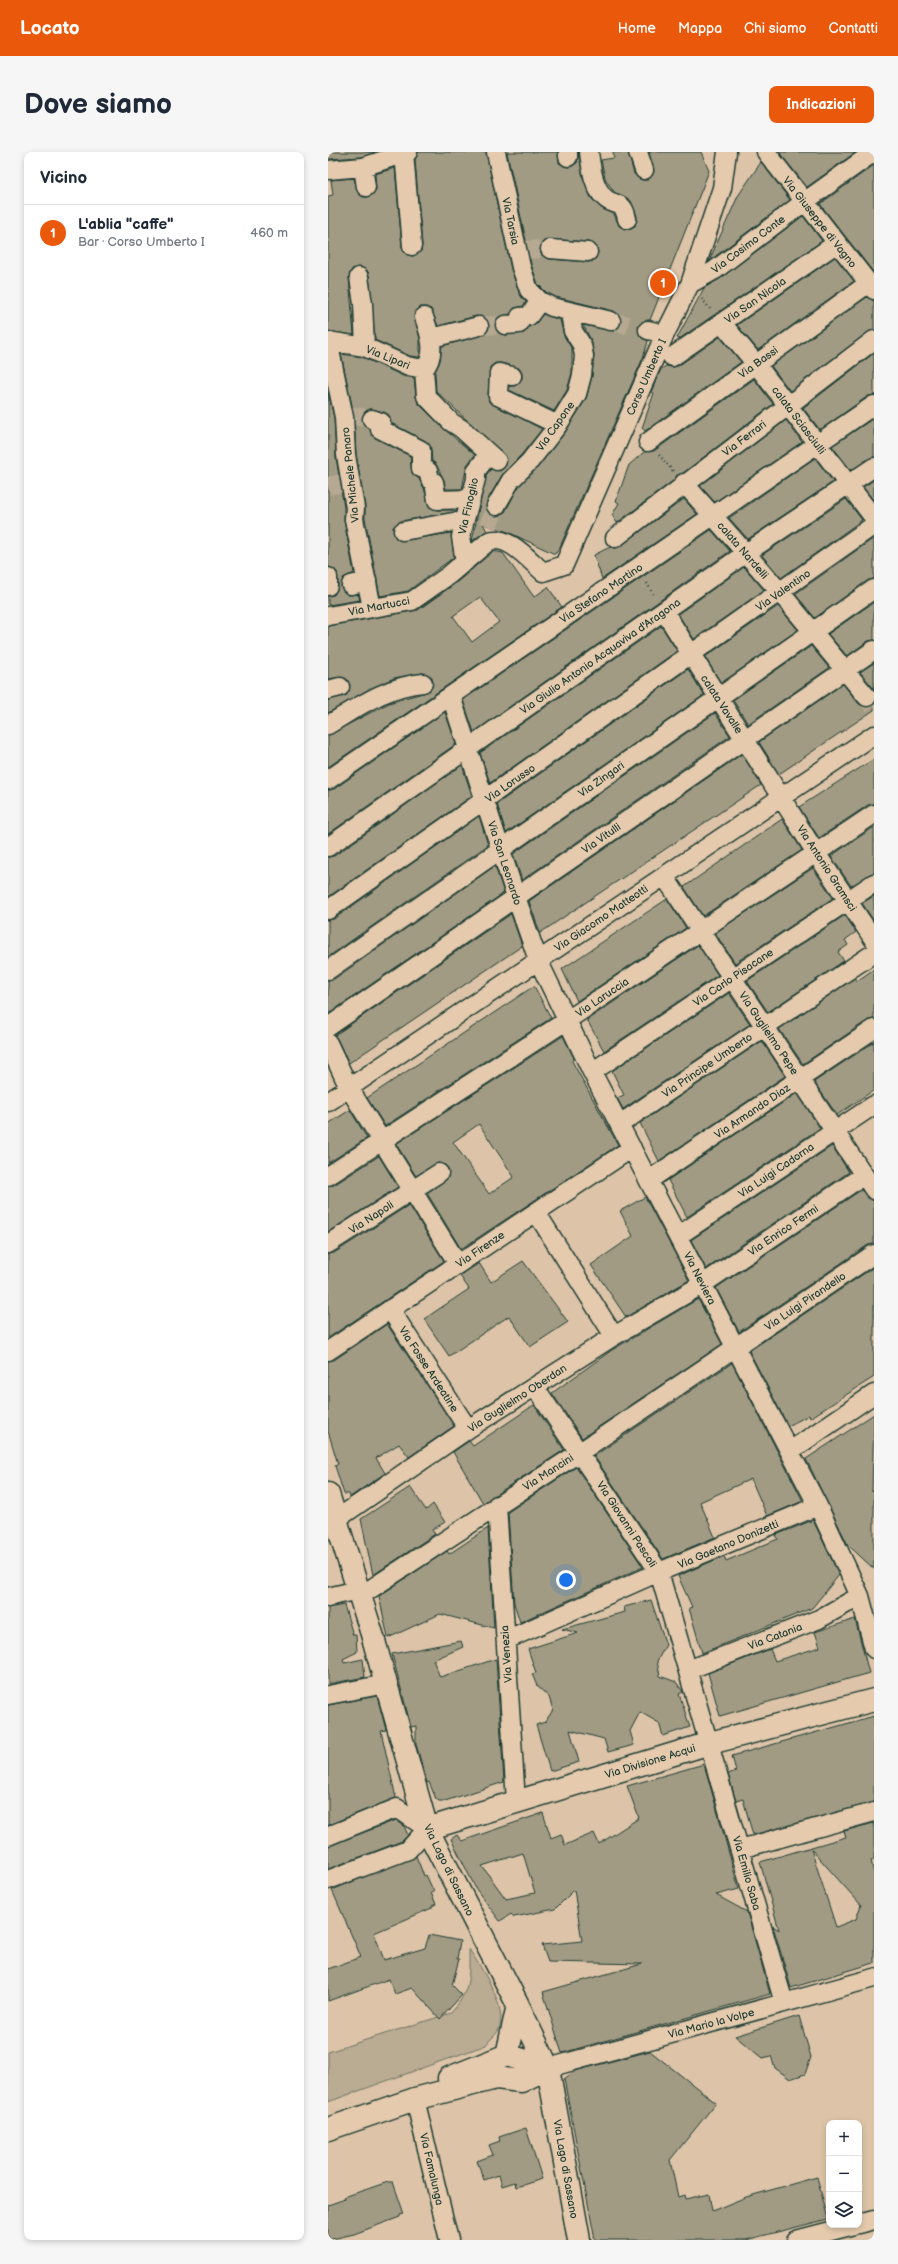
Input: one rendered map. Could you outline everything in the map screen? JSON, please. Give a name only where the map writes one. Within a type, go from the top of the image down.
[{"type":"street","name":"Via Tarsia","points":[[496,152],[520,250],[534,295]]},
{"type":"street","points":[[589,152],[596,186],[608,201],[618,203],[625,209],[627,219]]},
{"type":"street","points":[[638,152],[644,170]]},
{"type":"street","name":"Corso Umberto I","points":[[488,534],[506,541],[542,572],[564,565],[656,332],[690,284],[722,188],[727,152]]},
{"type":"street","name":"Via Cosimo Conte","points":[[690,284],[715,270],[804,202],[874,152]]},
{"type":"street","points":[[328,170],[363,167],[406,153],[412,246]]},
{"type":"street","name":"Via Giuseppe di Vagno","points":[[767,153],[871,287]]},
{"type":"street","points":[[363,167],[366,187]]},
{"type":"street","name":"Via San Nicola","points":[[672,357],[837,243]]},
{"type":"street","points":[[550,250],[588,252]]},
{"type":"street","points":[[358,277],[363,304],[365,347]]},
{"type":"street","name":"Via Bassi","points":[[648,442],[756,364],[871,287]]},
{"type":"street","points":[[505,325],[519,324],[520,317],[529,316],[534,295],[552,308],[611,322]]},
{"type":"street","name":"Via Capone","points":[[496,506],[511,480],[530,461],[572,404],[582,375],[583,350],[574,331],[570,313]]},
{"type":"street","points":[[424,317],[432,338],[429,364],[424,369]]},
{"type":"street","name":"calata Sciasciulli","points":[[722,323],[788,404],[874,518]]},
{"type":"street","points":[[432,338],[479,326]]},
{"type":"street","name":"Via Ferrari","points":[[615,538],[684,483],[874,340]]},
{"type":"street","name":"Via Lipari","points":[[328,341],[365,347],[407,366],[424,369]]},
{"type":"street","name":"Via Michele Panaro","points":[[328,341],[346,416],[344,438],[349,481],[350,540],[359,583],[372,608]]},
{"type":"street","name":"Via Finoglio","points":[[424,369],[426,396],[447,418],[462,429],[493,457],[476,471],[471,499],[460,537],[465,562]]},
{"type":"street","points":[[512,376],[499,372],[498,396],[558,425]]},
{"type":"street","name":"Via Stefano Martino","points":[[328,780],[874,405]]},
{"type":"street","points":[[372,419],[381,422],[380,429],[421,450],[421,468],[428,471],[430,479],[434,482],[437,500],[471,499]]},
{"type":"street","name":"Via Giulio Antonio Acquaviva d'Aragona","points":[[328,847],[468,747],[664,612],[746,553],[874,467]]},
{"type":"street","name":"calata Nardelli","points":[[684,483],[780,592],[867,697]]},
{"type":"street","points":[[402,531],[453,522],[464,523]]},
{"type":"street","name":"Via Valentino","points":[[691,655],[874,525]]},
{"type":"street","name":"Via Martucci","points":[[328,616],[412,601],[465,562],[488,534]]},
{"type":"street","points":[[328,577],[328,586]]},
{"type":"street","name":"Via Zingari","points":[[328,970],[874,589]]},
{"type":"street","name":"calata Vavalle","points":[[664,612],[781,797]]},
{"type":"street","name":"Via Vitulli","points":[[328,1027],[744,738],[874,650]]},
{"type":"street","name":"Via Lorusso","points":[[328,910],[691,655]]},
{"type":"street","points":[[328,725],[387,691],[407,684],[423,683]]},
{"type":"street","name":"Via San Leonardo","points":[[451,696],[538,960]]},
{"type":"street","name":"Via Giacomo Matteotti","points":[[328,1102],[874,734]]},
{"type":"street","name":"Via Antonio Gramsci","points":[[781,797],[874,940]]},
{"type":"street","name":"Via Laruccia","points":[[328,1176],[566,1021],[874,814]]},
{"type":"street","name":"Via Guglielmo Pepe","points":[[664,876],[874,1190]]},
{"type":"street","name":"Via Carlo Pisacane","points":[[592,1072],[874,883]]},
{"type":"street","name":"Via Principe Umberto","points":[[620,1124],[874,953]]},
{"type":"street","name":"Via Neviera","points":[[538,960],[566,1021],[592,1072],[818,1506],[867,1596],[874,1649]]},
{"type":"street","name":"Via Armando Diaz","points":[[649,1180],[874,1029]]},
{"type":"street","points":[[328,1043],[349,1088],[381,1141],[414,1190],[458,1264]]},
{"type":"street","name":"Via Luigi Cadorna","points":[[678,1236],[874,1105]]},
{"type":"street","name":"Via Firenze","points":[[328,1351],[632,1148]]},
{"type":"street","name":"Via Napoli","points":[[328,1244],[439,1173]]},
{"type":"street","name":"Via Enrico Fermi","points":[[702,1284],[864,1175]]},
{"type":"street","points":[[536,1212],[614,1336]]},
{"type":"street","name":"Via Luigi Pirandello","points":[[736,1347],[874,1254]]},
{"type":"street","name":"Via Guglielmo Oberdan","points":[[332,1522],[468,1429],[614,1336],[702,1284]]},
{"type":"street","name":"Via Fosse Ardeatine","points":[[390,1310],[468,1429]]},
{"type":"street","name":"Via Mancini","points":[[359,1593],[580,1452],[736,1347]]},
{"type":"street","name":"Via Giovanni Pascoli","points":[[535,1387],[659,1572],[710,1743]]},
{"type":"street","points":[[790,1451],[874,1394]]},
{"type":"street","name":"Via Lago di Sassano","points":[[328,1494],[332,1522],[359,1593],[427,1829],[518,2005],[548,2068],[579,2240]]},
{"type":"street","name":"Via Venezia","points":[[497,1505],[516,1802]]},
{"type":"street","name":"Via Gaetano Donizetti","points":[[506,1640],[659,1572],[818,1506]]},
{"type":"street","points":[[328,1597],[359,1593]]},
{"type":"street","name":"Via Catania","points":[[688,1670],[818,1619],[867,1596]]},
{"type":"street","points":[[328,1695],[386,1684]]},
{"type":"street","name":"Via Divisione Acqui","points":[[427,1829],[710,1743],[874,1700]]},
{"type":"street","name":"Via Emilio Saba","points":[[710,1743],[784,2003]]},
{"type":"street","points":[[328,1836],[397,1808],[427,1829],[408,1850],[328,1880]]},
{"type":"street","points":[[740,1849],[874,1812]]},
{"type":"street","name":"Via Mario la Volpe","points":[[548,2068],[874,1978]]},
{"type":"street","points":[[507,2055],[518,2005]]},
{"type":"street","points":[[415,2099],[423,2089],[507,2055],[548,2068]]},
{"type":"street","points":[[328,2128],[415,2099],[496,2078],[521,2080],[548,2068]]},
{"type":"street","name":"Via Famalunga","points":[[415,2099],[449,2240]]},
{"type":"street","points":[[796,2240],[850,2229],[874,2220]]},
{"type":"path","points":[[690,284],[722,323]]},
{"type":"path","points":[[648,442],[684,483]]},
{"type":"shaded area","points":[[469,1949],[492,1988],[500,2011],[501,2022],[498,2031],[486,2045],[328,2102],[328,2052],[451,2013],[458,2005],[468,1983]]},
{"type":"building","points":[[328,152],[375,152],[361,157],[328,159]]},
{"type":"building","points":[[418,152],[486,152],[511,269],[519,293],[526,302],[523,306],[514,308],[510,314],[499,317],[495,321],[496,331],[505,335],[524,333],[529,327],[537,322],[543,314],[560,320],[564,336],[572,349],[572,373],[567,390],[554,411],[509,390],[509,386],[515,386],[522,379],[522,373],[519,368],[501,363],[495,363],[490,367],[489,402],[542,429],[522,454],[502,475],[487,501],[487,511],[496,516],[505,512],[519,486],[538,467],[566,431],[586,399],[592,376],[594,354],[591,340],[583,325],[614,331],[619,328],[621,323],[621,318],[614,311],[556,297],[546,292],[538,284],[531,264],[507,152],[558,152],[559,163],[568,167],[577,163],[579,152],[583,178],[591,198],[601,208],[614,214],[619,226],[625,229],[635,226],[637,216],[631,201],[614,192],[605,178],[601,160],[614,158],[613,152],[628,152],[634,174],[642,180],[648,180],[654,172],[649,152],[701,152],[709,171],[650,320],[641,323],[638,327],[641,337],[648,341],[643,358],[559,549],[555,554],[508,532],[483,524],[487,531],[472,541],[486,475],[491,469],[500,471],[504,468],[507,458],[436,391],[435,372],[440,361],[442,346],[486,334],[489,328],[486,318],[476,316],[438,326],[431,309],[420,307],[414,315],[420,339],[420,355],[419,357],[410,356],[375,340],[369,275],[367,270],[358,267],[352,269],[349,278],[354,335],[328,331],[328,196],[333,195],[331,180],[354,178],[358,193],[363,197],[368,197],[376,190],[375,174],[395,168],[402,247],[407,255],[413,256],[421,251],[422,245],[415,160]],"holes":[[[546,239],[589,242],[597,247],[598,253],[593,261],[588,262],[549,259],[541,254],[540,249],[542,243]]]},
{"type":"building","points":[[779,152],[856,152],[807,187]]},
{"type":"building","points":[[761,162],[790,200],[709,261],[738,196]]},
{"type":"building","points":[[874,165],[874,273],[820,204]]},
{"type":"building","points":[[803,216],[822,241],[679,339],[677,338],[704,288],[721,278]]},
{"type":"building","points":[[835,257],[854,281],[758,350],[737,325]]},
{"type":"building","points":[[867,297],[874,301],[874,330],[868,332],[790,391],[771,366]]},
{"type":"building","points":[[720,337],[741,362],[645,431],[642,428],[654,393],[651,392],[661,369],[666,366],[678,366]]},
{"type":"building","points":[[874,353],[874,395],[868,396],[820,430],[803,408]]},
{"type":"building","points":[[341,354],[362,357],[403,376],[414,378],[418,403],[444,429],[475,455],[467,465],[462,489],[446,489],[444,480],[436,464],[432,461],[431,450],[426,441],[391,423],[389,415],[384,412],[370,409],[362,415],[364,426],[370,429],[375,438],[410,456],[412,473],[419,479],[424,488],[429,507],[437,510],[457,510],[456,512],[401,521],[393,527],[395,537],[400,541],[451,533],[454,557],[408,591],[380,596],[365,518],[365,506],[356,454],[354,415]]},
{"type":"building","points":[[754,379],[773,404],[683,473],[677,475],[674,480],[617,523],[612,515],[619,503],[616,501],[629,465],[644,452],[654,451]]},
{"type":"building","points":[[328,392],[334,418],[336,457],[344,508],[344,521],[354,573],[343,578],[341,587],[348,595],[358,594],[360,600],[328,605],[328,596],[334,595],[338,586],[337,572],[329,567],[328,564]]},
{"type":"building","points":[[874,418],[874,457],[851,470],[832,446]]},
{"type":"building","points":[[786,420],[802,442],[715,502],[700,486]]},
{"type":"building","points":[[815,458],[833,482],[748,539],[729,518]]},
{"type":"building","points":[[874,480],[874,501],[863,487]]},
{"type":"building","points":[[684,499],[697,514],[602,579],[594,555],[610,547],[616,548],[621,546]]},
{"type":"building","points":[[846,499],[862,520],[781,578],[762,555]]},
{"type":"building","points":[[711,530],[730,551],[474,732],[463,700]]},
{"type":"building","points":[[874,538],[874,579],[868,580],[815,618],[795,594]]},
{"type":"building","points":[[493,551],[503,553],[534,597],[548,587],[562,607],[328,767],[328,735],[389,703],[429,691],[433,682],[431,676],[422,673],[394,678],[369,689],[328,713],[328,700],[347,695],[350,685],[347,679],[342,677],[328,679],[328,626],[418,610],[456,583]],"holes":[[[480,597],[499,622],[472,642],[453,616]]]},
{"type":"building","points":[[744,567],[764,590],[694,639],[678,614]]},
{"type":"building","points":[[874,602],[874,640],[868,641],[847,656],[828,634]]},
{"type":"building","points":[[778,606],[798,630],[721,683],[705,657]]},
{"type":"building","points":[[661,626],[677,651],[490,783],[480,753]]},
{"type":"building","points":[[811,646],[829,668],[748,724],[733,700]]},
{"type":"building","points":[[874,663],[874,689],[860,672]]},
{"type":"building","points":[[688,669],[704,695],[506,833],[497,804]]},
{"type":"building","points":[[843,684],[859,704],[868,707],[874,705],[874,710],[779,774],[759,742]]},
{"type":"building","points":[[445,712],[456,744],[328,834],[328,790],[334,789]]},
{"type":"building","points":[[715,713],[730,736],[522,880],[513,854]]},
{"type":"building","points":[[742,754],[761,785],[540,933],[529,901]]},
{"type":"building","points":[[874,759],[874,804],[868,805],[819,838],[799,807]]},
{"type":"building","points":[[462,765],[472,796],[328,897],[328,857],[334,856]]},
{"type":"building","points":[[479,816],[488,845],[328,957],[328,920],[334,919]]},
{"type":"building","points":[[782,819],[802,850],[703,916],[684,887]]},
{"type":"building","points":[[874,827],[874,873],[851,886],[831,856]]},
{"type":"building","points":[[495,866],[504,893],[328,1014],[328,980],[334,979]]},
{"type":"building","points":[[813,868],[833,898],[735,963],[715,933]]},
{"type":"building","points":[[874,896],[874,920],[873,920],[862,903]]},
{"type":"building","points":[[667,899],[686,928],[577,1001],[562,969]]},
{"type":"building","points":[[511,914],[522,946],[349,1063],[335,1035]]},
{"type":"building","points":[[845,915],[856,932],[845,940],[848,945],[838,952],[844,961],[768,1012],[747,981]]},
{"type":"building","points":[[698,945],[718,975],[604,1051],[587,1020]]},
{"type":"building","points":[[874,969],[874,1019],[868,1020],[803,1064],[779,1029],[855,978],[857,981]]},
{"type":"building","points":[[534,986],[551,1018],[385,1126],[367,1098]]},
{"type":"building","points":[[729,993],[750,1024],[623,1109],[617,1098],[624,1095],[612,1071]]},
{"type":"building","points":[[563,1036],[574,1058],[572,1061],[618,1145],[461,1249],[427,1193],[448,1178],[448,1168],[443,1164],[438,1163],[416,1176],[396,1144]],"holes":[[[479,1124],[514,1177],[489,1194],[453,1142]]]},
{"type":"building","points":[[762,1041],[785,1076],[659,1161],[640,1123]]},
{"type":"building","points":[[874,1042],[874,1090],[837,1115],[814,1082]]},
{"type":"building","points":[[797,1093],[820,1128],[687,1217],[668,1180]]},
{"type":"building","points":[[350,1110],[367,1138],[328,1163],[328,1124]]},
{"type":"building","points":[[832,1146],[849,1172],[706,1269],[691,1240]]},
{"type":"building","points":[[379,1156],[398,1187],[328,1232],[328,1186],[334,1185]]},
{"type":"building","points":[[861,1190],[874,1202],[874,1244],[868,1245],[739,1332],[716,1288]]},
{"type":"building","points":[[645,1197],[689,1280],[626,1317],[591,1265],[633,1236],[620,1211]]},
{"type":"building","points":[[409,1205],[444,1261],[328,1338],[328,1254],[334,1253]]},
{"type":"building","points":[[523,1261],[568,1322],[530,1347],[509,1316],[449,1356],[424,1319],[469,1289],[460,1276],[479,1263],[491,1282]]},
{"type":"building","points":[[874,1267],[874,1377],[810,1418],[809,1415],[788,1426],[749,1351]]},
{"type":"building","points":[[698,1299],[722,1344],[582,1438],[552,1393],[612,1350]]},
{"type":"building","points":[[387,1324],[454,1426],[409,1457],[399,1444],[376,1458],[385,1473],[350,1497],[349,1494],[344,1494],[335,1466],[338,1464],[328,1431],[328,1361],[334,1360]]},
{"type":"building","points":[[732,1363],[803,1501],[767,1516],[751,1479],[700,1502],[715,1537],[663,1559],[594,1456]]},
{"type":"building","points":[[534,1405],[564,1450],[483,1503],[453,1452],[469,1441],[473,1446]]},
{"type":"building","points":[[874,1414],[872,1492],[874,1490],[874,1569],[848,1545],[806,1459]]},
{"type":"building","points":[[576,1467],[643,1567],[520,1622],[514,1603],[508,1512]]},
{"type":"building","points":[[410,1487],[426,1510],[433,1504],[445,1522],[432,1530],[435,1534],[373,1575],[361,1519]]},
{"type":"building","points":[[813,1520],[839,1575],[812,1608],[702,1653],[689,1608],[692,1607],[678,1576],[724,1556],[726,1561],[778,1539],[776,1535]]},
{"type":"building","points":[[488,1528],[494,1628],[440,1614],[388,1638],[379,1596],[447,1551],[449,1554]]},
{"type":"building","points":[[651,1600],[666,1645],[657,1661],[660,1676],[676,1682],[683,1692],[679,1694],[690,1727],[663,1736],[659,1723],[640,1712],[630,1731],[634,1745],[608,1752],[604,1739],[570,1730],[579,1762],[550,1771],[536,1725],[545,1722],[553,1710],[549,1697],[537,1686],[532,1674],[536,1673],[528,1649],[578,1633],[562,1629],[625,1612],[624,1607]]},
{"type":"building","points":[[344,1605],[353,1635],[356,1635],[357,1652],[343,1659],[344,1663],[363,1659],[365,1677],[328,1684],[328,1608]]},
{"type":"building","points":[[855,1619],[869,1673],[720,1716],[708,1673],[770,1649],[775,1661],[820,1647],[815,1632]]},
{"type":"building","points":[[461,1641],[463,1647],[433,1660],[440,1677],[496,1659],[504,1782],[445,1801],[439,1801],[436,1799],[429,1782],[427,1783],[416,1744],[416,1726],[411,1727],[392,1654]]},
{"type":"building","points":[[377,1696],[386,1730],[381,1731],[396,1798],[328,1825],[328,1705]]},
{"type":"building","points":[[874,1716],[874,1802],[753,1835],[743,1799],[736,1801],[728,1774],[736,1771],[732,1756]]},
{"type":"building","points":[[704,1764],[739,1889],[716,1895],[747,1912],[770,1994],[562,2053],[543,1992],[642,1964],[548,1962],[542,1945],[582,1941],[574,1890],[555,1909],[514,1917],[511,1914],[500,1921],[476,1889],[451,1839],[457,1835],[462,1841],[543,1813],[551,1838],[561,1834],[565,1845],[594,1833],[599,1844],[639,1818],[627,1786]],"holes":[[[523,1853],[535,1893],[506,1899],[482,1866]]]},
{"type":"building","points":[[396,1820],[404,1826],[408,1835],[402,1841],[328,1869],[328,1846]]},
{"type":"building","points":[[874,1823],[874,1860],[871,1860],[874,1874],[874,1963],[791,1988],[773,1926],[779,1930],[760,1862],[846,1837],[844,1831]],"holes":[[[811,1849],[861,1905],[856,1919],[836,1927]]]},
{"type":"building","points":[[416,1856],[424,1876],[426,1875],[434,1892],[431,1893],[436,1904],[432,1906],[432,1908],[374,1933],[384,1960],[425,1948],[429,1935],[460,1941],[457,1959],[459,1959],[452,1985],[462,1995],[440,2019],[412,1988],[395,1994],[389,1979],[328,2001],[328,1969],[361,1957],[332,1890]]},
{"type":"building","points":[[799,2016],[811,2057],[805,2074],[790,2079],[775,2068],[771,2056],[762,2058],[735,2036]]},
{"type":"building","points":[[650,2051],[716,2103],[670,2160],[678,2197],[684,2195],[685,2199],[709,2194],[712,2211],[746,2197],[817,2177],[826,2211],[826,2220],[746,2240],[595,2240],[564,2079],[575,2071]]},
{"type":"building","points":[[526,2128],[542,2179],[516,2187],[515,2182],[502,2186],[499,2175],[484,2180],[477,2161],[493,2155],[489,2145],[500,2141],[499,2137]]},
{"type":"building","points":[[388,2182],[393,2182],[404,2214],[400,2215],[400,2217],[354,2234],[328,2240],[328,2205],[345,2199],[344,2197]]},
{"type":"tunnel","points":[[522,250],[550,249]]},
{"type":"tunnel","points":[[611,321],[628,325]]},
{"type":"tunnel","points":[[479,326],[505,325]]},
{"type":"tunnel","points":[[348,415],[372,419]]},
{"type":"tunnel","points":[[328,486],[347,482]]},
{"type":"tunnel","points":[[488,526],[496,506]]},
{"type":"tunnel","points":[[867,697],[874,707]]},
{"type":"place","name":"L'ablia \"caffe\"","points":[[663,283]]}]
